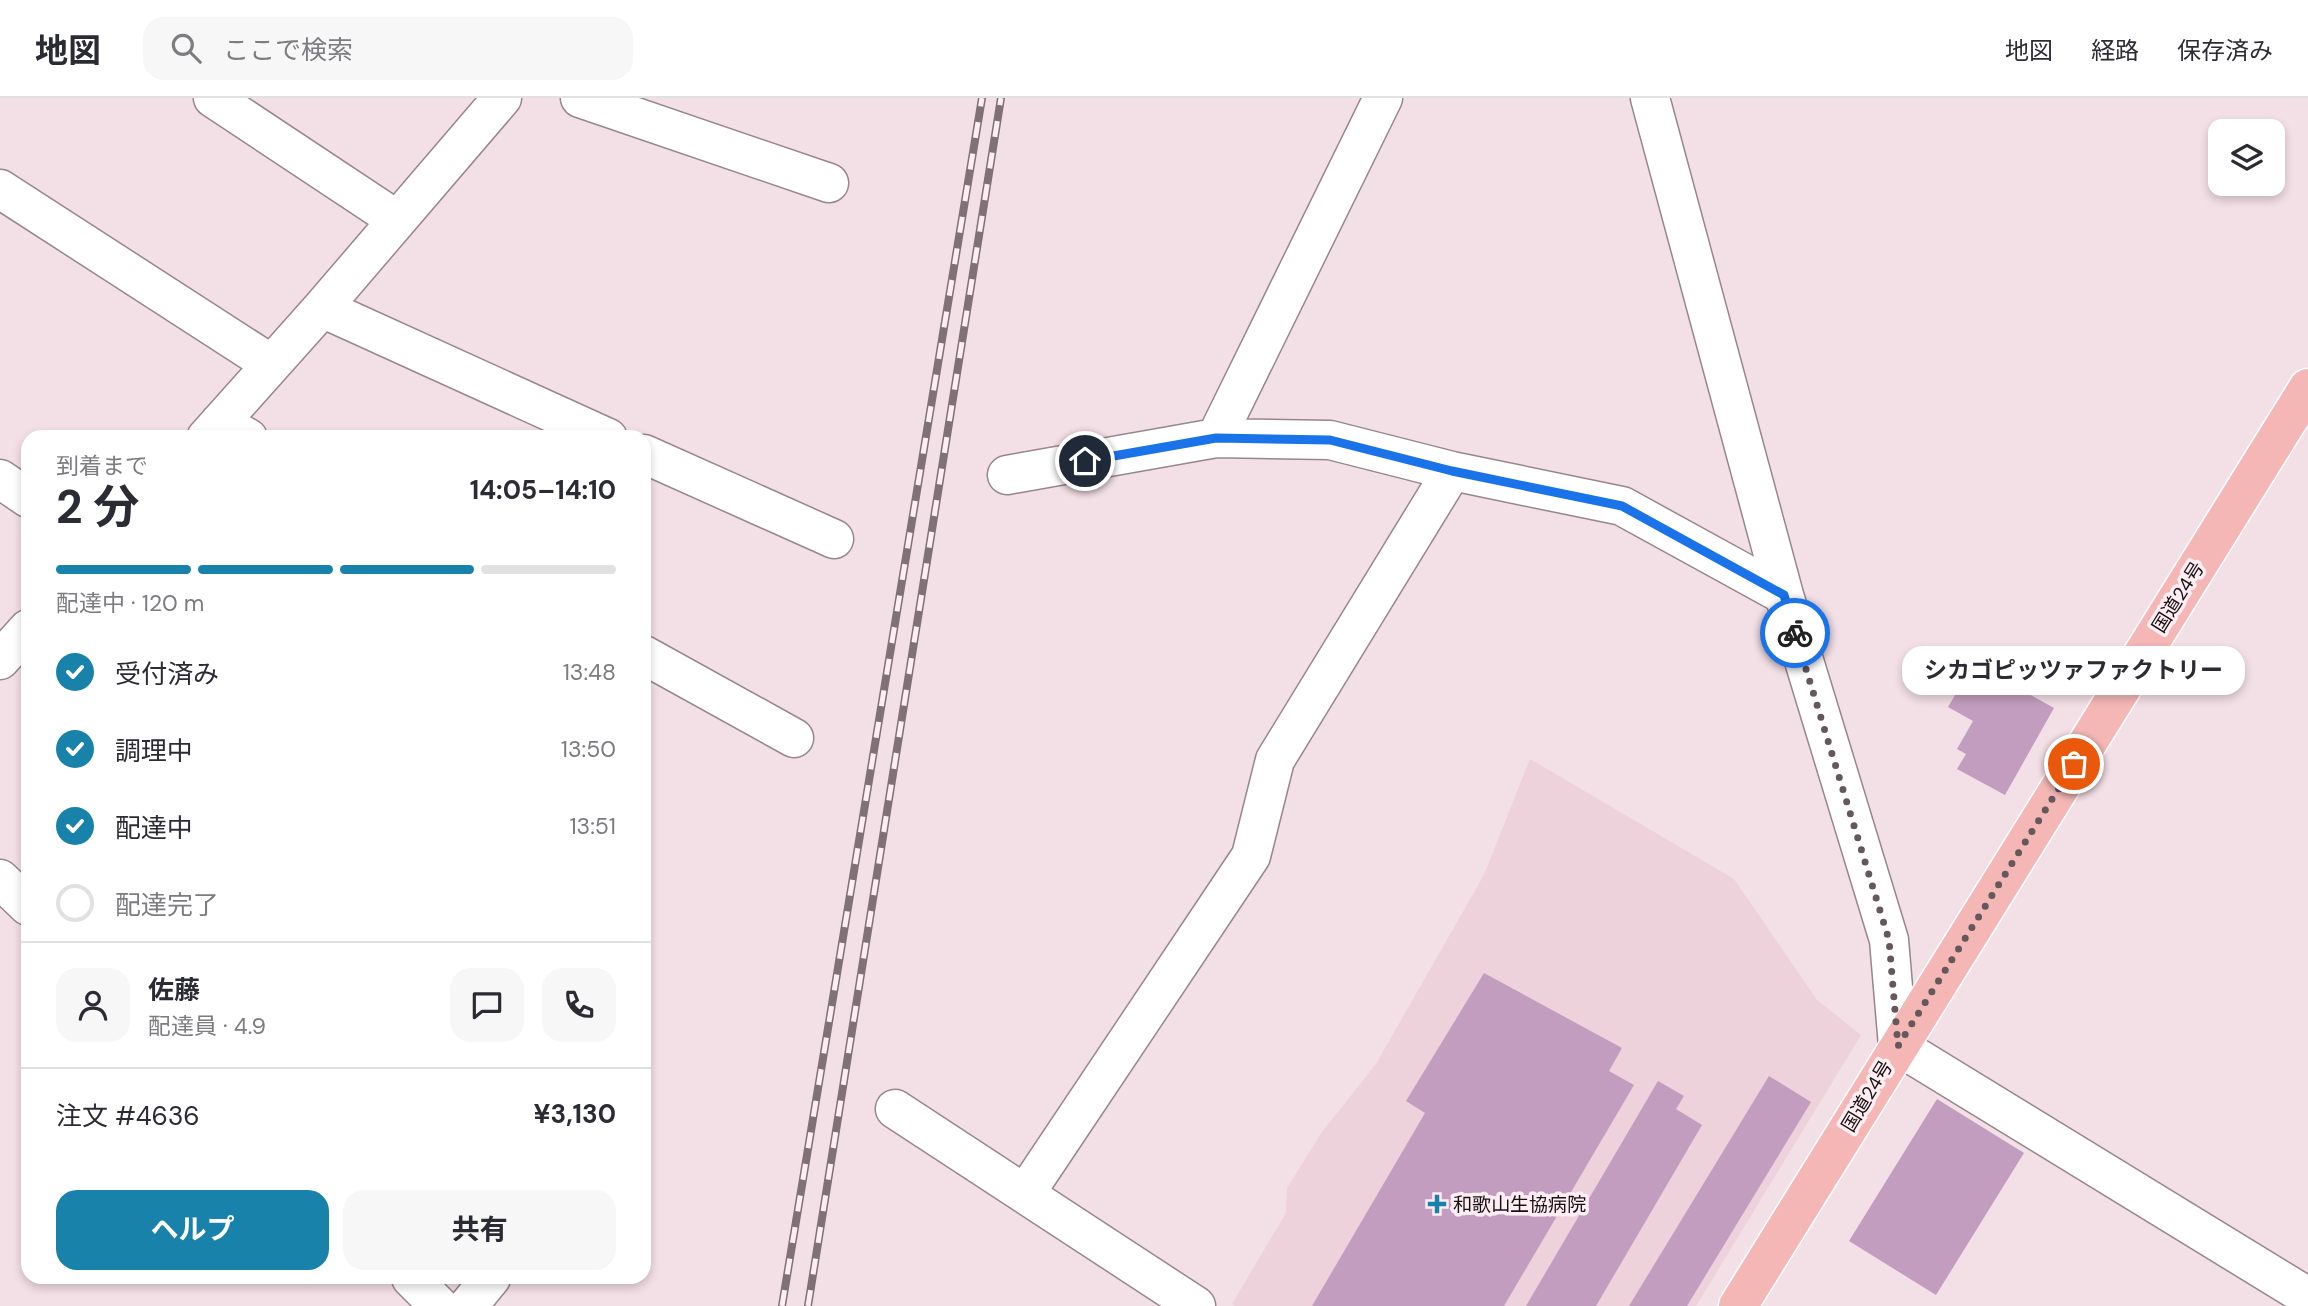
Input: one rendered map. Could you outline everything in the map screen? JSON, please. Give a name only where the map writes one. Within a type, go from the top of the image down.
[{"type":"highway","name":"国道24号","points":[[1738,1306],[2308,388]]},
{"type":"street","points":[[212,98],[397,220]]},
{"type":"street","points":[[226,430],[271,364],[502,98]]},
{"type":"street","points":[[580,98],[829,183]]},
{"type":"street","points":[[1216,438],[1383,98]]},
{"type":"street","points":[[1650,98],[1784,595],[1889,940],[1898,1046],[2308,1297]]},
{"type":"street","points":[[0,189],[271,364]]},
{"type":"street","points":[[321,308],[590,430]]},
{"type":"street","points":[[1007,475],[1216,438],[1330,440],[1452,471],[1622,506],[1784,595]]},
{"type":"street","points":[[651,457],[834,540]]},
{"type":"street","points":[[1025,1194],[1251,856],[1275,760],[1452,471]]},
{"type":"street","points":[[0,479],[21,493]]},
{"type":"street","points":[[651,659],[794,738]]},
{"type":"street","points":[[0,880],[21,900]]},
{"type":"street","points":[[895,1109],[1196,1306]]},
{"type":"street","points":[[417,1284],[439,1306]]},
{"type":"street","points":[[468,1306],[486,1284]]},
{"type":"shaded area","name":"和歌山生協病院","points":[[1530,759],[1734,879],[1817,1000],[1861,1035],[1696,1306],[1235,1306],[1232,1304],[1286,1213],[1287,1188],[1322,1132],[1376,1064],[1484,875]]},
{"type":"building","points":[[1974,663],[2054,708],[2005,795],[1957,769],[1966,754],[1957,749],[1973,721],[1948,707]]},
{"type":"building","points":[[1484,973],[1622,1048],[1609,1071],[1634,1085],[1504,1306],[1312,1306],[1425,1113],[1406,1101]]},
{"type":"building","points":[[1769,1076],[1811,1102],[1687,1306],[1629,1306]]},
{"type":"building","points":[[1658,1081],[1684,1096],[1676,1109],[1702,1125],[1596,1306],[1526,1306]]},
{"type":"building","points":[[1937,1099],[2024,1153],[1936,1295],[1849,1241]]},
{"type":"railway","points":[[782,1306],[982,98]]},
{"type":"railway","points":[[808,1306],[1001,98]]},
{"type":"way so far","points":[[1795,633],[1889,940],[1898,1046],[2074,764]]},
{"type":"place","name":"シカゴピッツァファクトリー","points":[[2074,764]]},
{"type":"place","name":"和歌山生協病院","points":[[1437,1204]]},
{"type":"route","points":[[1085,461],[1216,438],[1330,440],[1452,471],[1622,506],[1784,595],[1795,633]]}]
